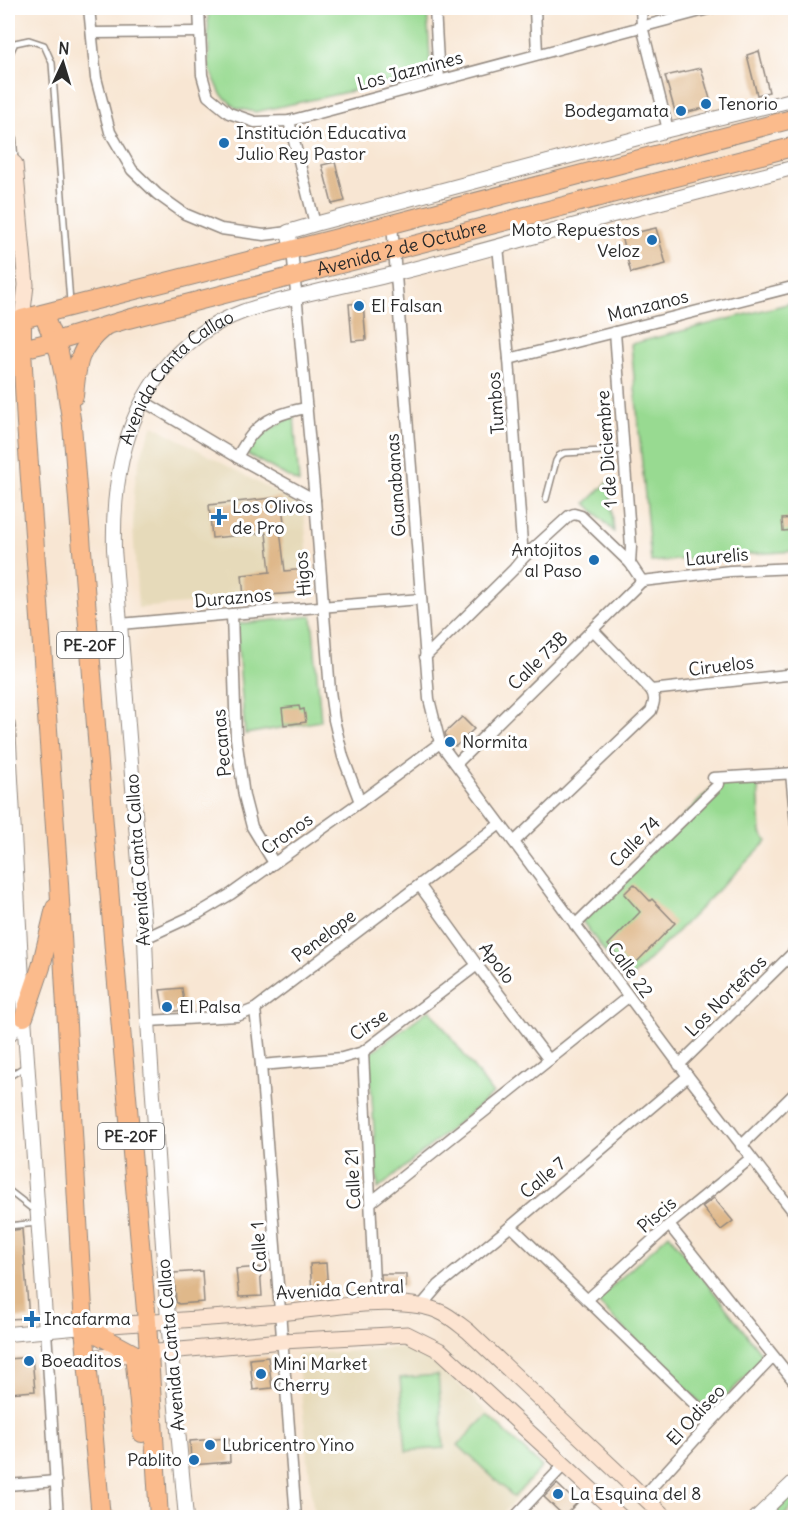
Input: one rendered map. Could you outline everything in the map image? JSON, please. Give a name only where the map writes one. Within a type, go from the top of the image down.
[{"type":"main road","name":"Avenida 2 de Octubre","points":[[15,320],[70,307],[290,241],[392,224],[795,118]]},
{"type":"main road","name":"Avenida 2 de Octubre","points":[[15,351],[295,275],[795,146]]},
{"type":"main road","name":"Avenida Canta Callao","points":[[11,161],[26,285],[55,341],[64,375],[72,425],[114,950],[147,1322],[142,1354],[159,1518]]},
{"type":"main road","name":"Avenida Canta Callao","points":[[26,285],[15,320],[15,351],[26,423],[60,883],[84,1327],[101,1518]]},
{"type":"main road","points":[[72,425],[76,368],[91,338],[105,327]]},
{"type":"main road","points":[[24,1017],[41,967],[60,883]]},
{"type":"main road","name":"Avenida Central","points":[[84,1327],[397,1303],[443,1312],[468,1331],[666,1518]]},
{"type":"main road","points":[[84,1327],[142,1354]]},
{"type":"main road","points":[[87,1358],[283,1341],[407,1334],[441,1351],[622,1518]]},
{"type":"street","points":[[90,8],[96,78],[110,132],[132,170],[157,194],[185,214],[221,229],[290,241],[315,224],[668,130],[795,99]]},
{"type":"street","name":"Los Jazmines","points":[[199,8],[202,75],[208,96],[229,113],[255,123],[289,121],[712,8]]},
{"type":"street","points":[[435,8],[439,80]]},
{"type":"street","points":[[535,8],[537,54]]},
{"type":"street","points":[[641,8],[642,26],[668,130]]},
{"type":"street","points":[[92,33],[200,32]]},
{"type":"street","points":[[289,121],[315,224]]},
{"type":"street","name":"Avenida 2 de Octubre","points":[[297,296],[396,273],[795,167]]},
{"type":"street","name":"Guanabanas","points":[[392,224],[425,657],[429,699],[440,743]]},
{"type":"street","name":"Higos","points":[[290,241],[307,408],[330,691],[343,757],[360,802]]},
{"type":"street","name":"Tumbos","points":[[498,246],[509,359],[523,558]]},
{"type":"street","name":"Manzanos","points":[[509,359],[795,286]]},
{"type":"street","name":"Avenida Canta Callao","points":[[186,1518],[168,1320],[148,1021],[145,938],[113,518],[122,455],[130,428],[158,377],[175,357],[205,330],[221,320],[251,308],[297,296]]},
{"type":"street","name":"1 de Diciembre","points":[[615,332],[631,547],[630,563]]},
{"type":"street","points":[[143,401],[315,500]]},
{"type":"street","points":[[237,457],[254,431],[268,420],[292,410],[307,408]]},
{"type":"street","points":[[425,657],[523,558],[574,514],[581,516],[630,563],[642,581]]},
{"type":"street","name":"Laurelis","points":[[642,581],[730,571],[795,568]]},
{"type":"street","name":"Calle 73B","points":[[456,764],[642,581]]},
{"type":"street","name":"Duraznos","points":[[120,624],[421,599]]},
{"type":"street","name":"Pecanas","points":[[232,614],[236,738],[244,796],[252,827],[274,863]]},
{"type":"street","points":[[514,842],[651,711],[655,702],[651,690],[593,630]]},
{"type":"street","name":"Ciruelos","points":[[651,690],[795,674]]},
{"type":"street","points":[[8,725],[10,806],[58,1518]]},
{"type":"street","name":"Cronos","points":[[145,938],[199,913],[231,894],[440,743]]},
{"type":"street","name":"Calle 22","points":[[440,743],[628,997],[795,1215]]},
{"type":"street","points":[[793,773],[795,825]]},
{"type":"street","name":"Calle 74","points":[[575,925],[716,781],[793,773]]},
{"type":"street","name":"Penelope","points":[[148,1021],[237,1016],[255,1009],[500,824]]},
{"type":"street","name":"Apolo","points":[[420,886],[549,1060]]},
{"type":"street","name":"Los Norteños","points":[[680,1065],[795,950]]},
{"type":"street","name":"Cirse","points":[[261,1065],[342,1058],[363,1052],[477,965]]},
{"type":"street","points":[[371,1202],[628,997]]},
{"type":"street","name":"Calle 1","points":[[255,1009],[296,1518]]},
{"type":"street","points":[[8,1036],[24,1017]]},
{"type":"street","name":"Calle 21","points":[[363,1052],[375,1304]]},
{"type":"street","name":"Calle 7","points":[[421,1306],[439,1285],[688,1076]]},
{"type":"street","points":[[741,1146],[795,1092]]},
{"type":"street","name":"Piscis","points":[[587,1300],[669,1225],[751,1158]]},
{"type":"street","points":[[669,1225],[795,1384]]},
{"type":"street","points":[[511,1226],[712,1421]]},
{"type":"street","name":"Avenida Central","points":[[8,1334],[84,1327]]},
{"type":"street","name":"El Odiseo","points":[[644,1497],[773,1357]]},
{"type":"street","points":[[514,1518],[564,1465]]},
{"type":"street","points":[[756,1518],[795,1480]]},
{"type":"street","points":[[8,1485],[56,1481]]},
{"type":"street","points":[[791,1518],[795,1512]]},
{"type":"lane","points":[[8,57],[15,43],[29,40],[44,45],[52,63],[70,307]]},
{"type":"lane","name":"Avenida Canta Callao","points":[[8,67],[11,161]]},
{"type":"lane","points":[[546,499],[559,456],[564,453],[623,450]]},
{"type":"lane","points":[[8,1077],[28,1065]]},
{"type":"lane","points":[[8,1190],[38,1218]]},
{"type":"lane","points":[[8,1226],[38,1218]]},
{"type":"shaded area","name":"Los Olivos de Pro","points":[[153,425],[304,508],[310,594],[138,608],[133,527],[134,494],[136,475]]},
{"type":"shaded area","points":[[405,1347],[420,1353],[441,1367],[544,1467],[500,1517],[314,1517],[297,1355]]},
{"type":"green space","points":[[208,8],[427,8],[431,74],[255,112],[236,108],[221,94],[209,67]]},
{"type":"green space","points":[[795,302],[795,551],[651,562],[631,344]]},
{"type":"green space","points":[[294,416],[299,483],[245,453],[267,432]]},
{"type":"green space","points":[[609,481],[614,532],[586,503]]},
{"type":"green space","points":[[312,616],[321,721],[245,734],[236,624]]},
{"type":"green space","points":[[718,782],[758,784],[761,833],[767,841],[627,982],[580,918]]},
{"type":"green space","points":[[430,1009],[493,1094],[378,1189],[369,1054]]},
{"type":"green space","points":[[669,1234],[764,1357],[711,1413],[596,1301]]},
{"type":"green space","points":[[438,1375],[444,1448],[406,1451],[400,1378]]},
{"type":"green space","points":[[487,1415],[542,1467],[514,1497],[458,1445]]},
{"type":"green space","points":[[795,1491],[795,1505],[783,1517],[770,1518]]},
{"type":"building","points":[[759,51],[769,92],[757,95],[747,55]]},
{"type":"building","points":[[701,68],[712,106],[676,115],[665,76]]},
{"type":"building","points":[[335,162],[345,201],[332,204],[322,165]]},
{"type":"building","points":[[656,228],[666,264],[631,273],[621,236]]},
{"type":"building","points":[[363,303],[366,340],[352,341],[349,304]]},
{"type":"building","points":[[281,497],[285,530],[280,530],[285,571],[305,569],[307,592],[244,597],[242,575],[270,572],[266,533],[212,538],[209,505]]},
{"type":"building","points":[[795,518],[795,530],[783,531],[782,519]]},
{"type":"building","points":[[299,706],[300,710],[304,709],[306,722],[284,725],[282,708]]},
{"type":"building","points":[[462,717],[474,729],[456,746],[451,745],[445,733]]},
{"type":"building","points":[[634,884],[675,923],[630,969],[608,945],[640,912],[624,894]]},
{"type":"building","points":[[182,988],[185,1010],[167,1012],[163,1008],[160,990]]},
{"type":"building","points":[[714,1198],[733,1221],[721,1230],[702,1207]]},
{"type":"building","points":[[22,1229],[29,1318],[8,1319],[8,1231]]},
{"type":"building","points":[[326,1263],[328,1291],[312,1292],[310,1264]]},
{"type":"building","points":[[260,1267],[262,1296],[239,1297],[236,1269]]},
{"type":"building","points":[[202,1271],[204,1302],[179,1304],[176,1302],[174,1273]]},
{"type":"building","points":[[381,1274],[406,1274],[406,1287],[382,1288]]},
{"type":"building","points":[[32,1357],[35,1391],[8,1393],[8,1359]]},
{"type":"building","name":"Mini Market Cherry","points":[[268,1357],[272,1388],[253,1390],[250,1359]]},
{"type":"building","points":[[229,1438],[230,1462],[191,1465],[190,1441]]},
{"type":"building","points":[[557,1484],[577,1503],[564,1516],[544,1497]]},
{"type":"place","name":"Tenorio","points":[[706,104]]},
{"type":"place","name":"Bodegamata","points":[[681,111]]},
{"type":"place","name":"Institución Educativa Julio Rey Pastor","points":[[224,143]]},
{"type":"place","name":"Moto Repuestos Veloz","points":[[652,240]]},
{"type":"place","name":"El Falsan","points":[[359,306]]},
{"type":"place","name":"Los Olivos de Pro","points":[[219,517]]},
{"type":"place","name":"Antojitos al Paso","points":[[594,560]]},
{"type":"place","name":"Normita","points":[[450,742]]},
{"type":"place","name":"El Palsa","points":[[167,1007]]},
{"type":"place","name":"Incafarma","points":[[32,1319]]},
{"type":"place","name":"Boeaditos","points":[[29,1361]]},
{"type":"place","name":"Mini Market Cherry","points":[[261,1374]]},
{"type":"place","name":"Lubricentro Yino","points":[[210,1445]]},
{"type":"place","name":"Pablito","points":[[194,1460]]},
{"type":"place","name":"La Esquina del 8","points":[[558,1494]]}]
